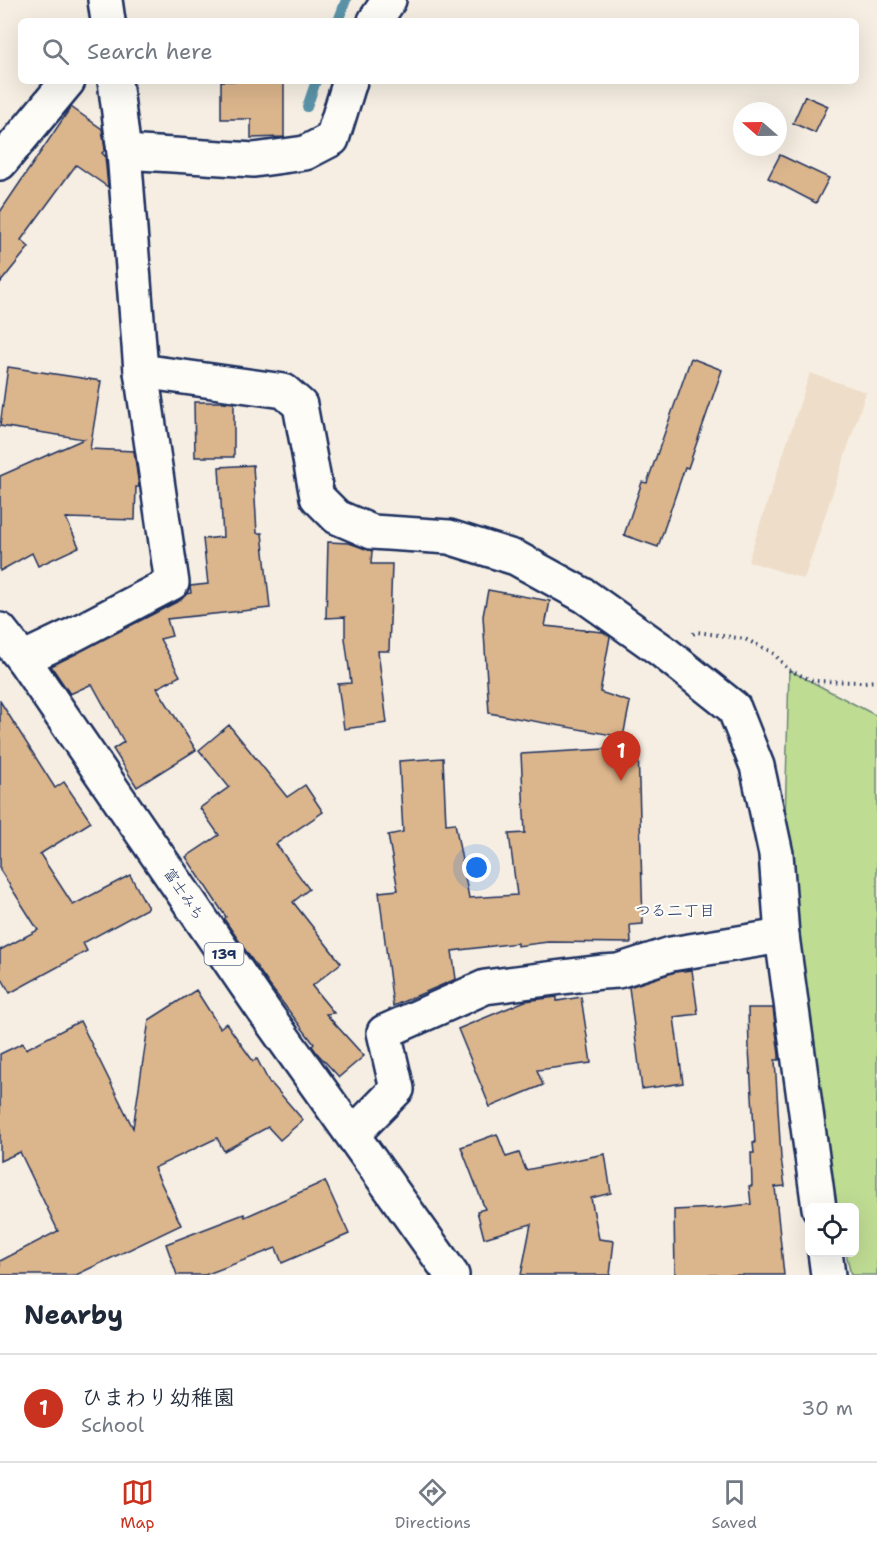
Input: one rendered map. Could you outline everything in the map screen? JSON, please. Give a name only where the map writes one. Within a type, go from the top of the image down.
[{"type":"main road","points":[[105,0],[108,18]]},
{"type":"main road","points":[[377,18],[389,0]]},
{"type":"main road","points":[[0,163],[66,84]]},
{"type":"main road","points":[[23,659],[172,583],[141,371],[124,152],[115,84]]},
{"type":"main road","points":[[124,152],[254,160],[305,153],[332,138],[349,84]]},
{"type":"main road","points":[[141,371],[284,391],[300,405],[317,497],[337,517],[372,532],[449,537],[516,558],[585,596],[661,650],[734,708],[757,766],[776,854],[782,936],[818,1203]]},
{"type":"main road","name":"富士みち","points":[[0,630],[23,659],[264,1011],[353,1134],[446,1270]]},
{"type":"main road","points":[[353,1134],[397,1089],[384,1032],[485,987],[618,971],[670,954],[782,936]]},
{"type":"main road","points":[[826,1257],[828,1275]]},
{"type":"path","points":[[661,650],[696,632],[745,639],[772,652],[789,670],[813,681],[877,681]]},
{"type":"shaded area","points":[[810,373],[866,392],[804,579],[748,561]]},
{"type":"green space","points":[[789,670],[877,716],[877,1275],[851,1275],[847,1257],[859,1257],[859,1203],[836,1203],[782,936]]},
{"type":"building","points":[[221,84],[284,84],[284,137],[251,138],[251,119],[221,119]]},
{"type":"building","points":[[805,96],[828,106],[815,133],[793,123]]},
{"type":"building","points":[[71,107],[102,129],[105,150],[102,153],[105,156],[108,187],[76,165],[21,240],[29,247],[0,283],[0,212]]},
{"type":"building","points":[[779,156],[782,156],[829,178],[816,203],[768,178]]},
{"type":"building","points":[[691,358],[722,370],[688,468],[685,467],[658,547],[624,535],[642,482],[647,483]]},
{"type":"building","points":[[8,367],[101,381],[90,449],[134,451],[139,487],[136,487],[135,520],[66,518],[79,547],[38,566],[32,553],[0,571],[0,476],[84,439],[0,426]]},
{"type":"building","points":[[194,402],[234,403],[234,457],[195,457]]},
{"type":"building","points":[[253,465],[257,533],[262,533],[270,608],[167,619],[172,636],[160,639],[180,676],[157,688],[196,750],[137,787],[113,749],[124,742],[92,684],[70,694],[51,666],[181,600],[186,594],[191,593],[190,586],[208,584],[203,539],[223,537],[219,467]]},
{"type":"building","points":[[328,542],[349,543],[372,551],[371,564],[392,564],[389,651],[378,651],[387,723],[344,729],[338,684],[351,683],[345,638],[345,617],[326,618]]},
{"type":"building","points":[[488,590],[550,601],[545,626],[603,632],[610,637],[600,692],[630,702],[623,737],[489,713],[483,616]]},
{"type":"building","points":[[0,701],[55,788],[64,782],[91,822],[40,854],[73,905],[130,875],[148,908],[83,943],[87,951],[10,993],[0,975],[0,950],[38,930],[0,870]]},
{"type":"building","points":[[229,725],[287,797],[305,785],[323,812],[276,844],[309,889],[293,902],[341,963],[312,986],[334,1013],[326,1014],[364,1056],[339,1077],[317,1053],[312,1046],[314,1044],[270,986],[224,919],[226,917],[186,857],[219,835],[200,808],[229,787],[199,750]]},
{"type":"building","points":[[638,747],[643,924],[630,925],[631,943],[548,942],[517,946],[517,943],[452,951],[456,979],[393,1006],[379,892],[398,890],[388,835],[403,832],[399,761],[443,758],[446,824],[455,823],[469,898],[517,895],[509,834],[525,833],[521,754]]},
{"type":"building","points":[[692,970],[698,1014],[674,1017],[683,1083],[642,1089],[629,987],[675,972]]},
{"type":"building","points":[[196,990],[220,1028],[226,1023],[253,1061],[257,1059],[270,1084],[303,1120],[280,1140],[268,1127],[224,1151],[217,1138],[154,1168],[181,1225],[76,1275],[0,1275],[0,1261],[58,1231],[20,1152],[0,1161],[0,1054],[23,1043],[26,1049],[80,1021],[133,1128],[149,1020]]},
{"type":"building","points":[[557,997],[557,1001],[581,997],[591,1063],[537,1070],[543,1085],[490,1107],[458,1029],[525,1001]]},
{"type":"building","points":[[748,1008],[773,1008],[779,1055],[779,1060],[775,1060],[785,1186],[775,1187],[784,1275],[675,1275],[674,1210],[751,1204],[749,1186],[752,1186],[751,1153],[754,1153],[753,1143],[755,1143]]},
{"type":"building","points":[[497,1134],[506,1157],[519,1153],[526,1170],[605,1154],[611,1193],[591,1198],[599,1239],[614,1241],[610,1275],[521,1275],[531,1224],[484,1238],[477,1211],[485,1209],[461,1147]]},
{"type":"building","points":[[325,1181],[349,1234],[282,1263],[276,1248],[205,1275],[177,1275],[166,1244],[244,1214],[245,1217]]},
{"type":"waterway","points":[[339,18],[346,0]]},
{"type":"waterway","points":[[307,107],[315,84]]},
{"type":"place","name":"ひまわり幼稚園","points":[[621,781]]},
{"type":"district","name":"つる二丁目","points":[[675,910]]}]
